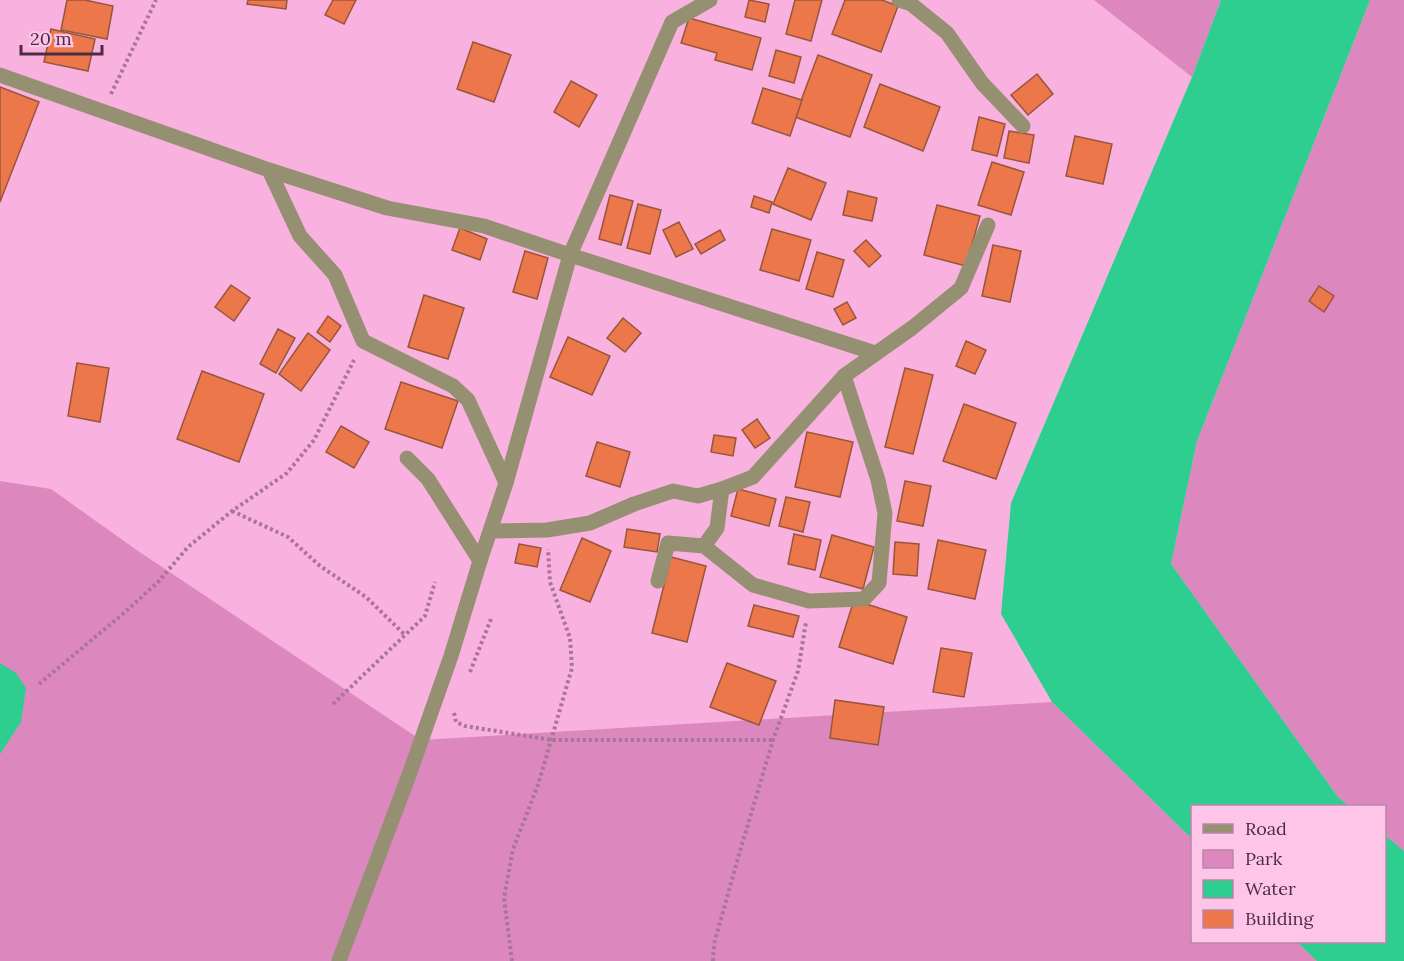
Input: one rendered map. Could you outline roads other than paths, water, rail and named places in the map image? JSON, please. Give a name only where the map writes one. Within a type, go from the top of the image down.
[{"type":"street","points":[[339,961],[417,754],[451,656],[506,483],[570,255],[672,22],[710,0]]},
{"type":"street","points":[[899,0],[911,4],[947,33],[982,83],[1023,126]]},
{"type":"street","points":[[0,75],[269,170],[387,208],[484,226],[875,353]]},
{"type":"street","points":[[269,170],[300,236],[335,275],[363,341],[453,386],[468,400],[506,483]]},
{"type":"street","points":[[491,531],[547,530],[590,523],[634,504],[673,491],[698,496],[753,477],[844,376],[912,328],[961,288],[988,225]]},
{"type":"street","points":[[658,581],[668,543],[704,546],[753,585],[809,601],[864,598],[879,583],[885,513],[878,480],[844,376]]},
{"type":"street","points":[[407,458],[428,479],[480,561]]},
{"type":"street","points":[[704,546],[717,528],[722,489]]},
{"type":"water","points":[[1221,0],[1370,0],[1197,441],[1171,564],[1338,797],[1348,805],[1191,805],[1191,838],[1052,702],[1001,614],[1011,503],[1192,77]]},
{"type":"water","points":[[0,663],[16,673],[26,688],[21,722],[0,754]]},
{"type":"water","points":[[1386,836],[1404,851],[1404,961],[1317,961],[1298,943],[1386,943]]}]
